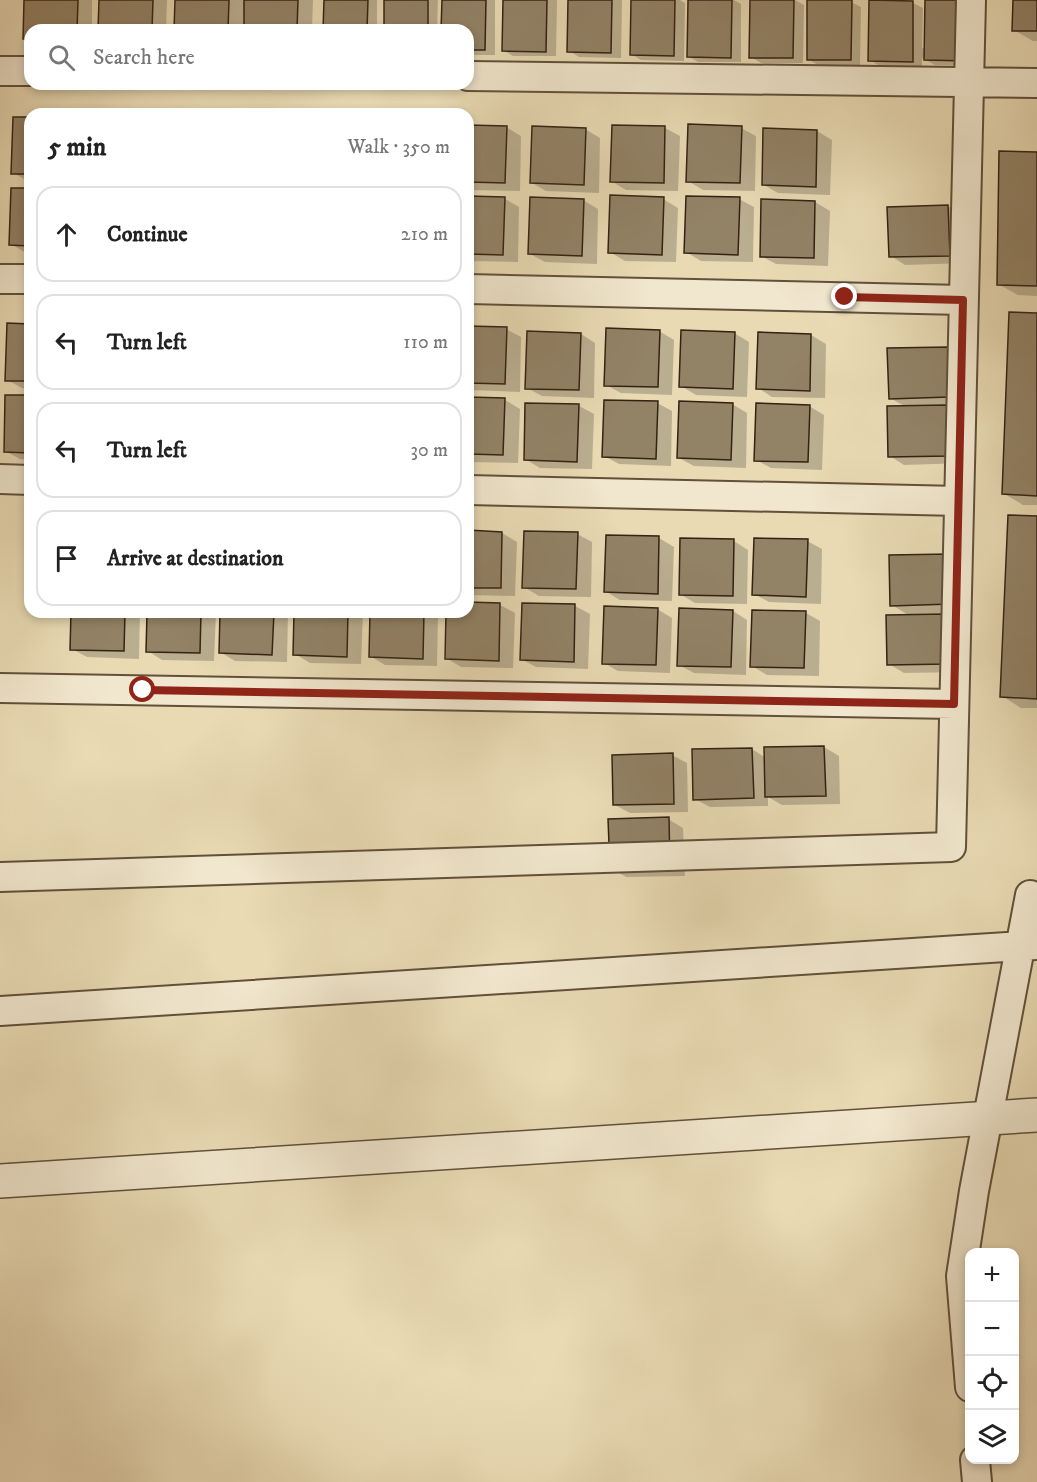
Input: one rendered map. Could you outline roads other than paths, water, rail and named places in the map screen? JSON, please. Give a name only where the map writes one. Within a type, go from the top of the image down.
[{"type":"street","points":[[0,877],[951,847],[971,0]]},
{"type":"street","points":[[0,71],[24,71]]},
{"type":"street","points":[[474,76],[1037,83]]},
{"type":"street","points":[[0,279],[24,279]]},
{"type":"street","points":[[474,289],[963,300]]},
{"type":"street","points":[[0,479],[24,480]]},
{"type":"street","points":[[474,489],[959,501]]},
{"type":"street","points":[[0,688],[954,704]]},
{"type":"street","points":[[967,1356],[961,1276],[974,1191],[989,1118],[1029,946],[1030,896]]},
{"type":"street","points":[[0,1011],[1029,946]]},
{"type":"street","points":[[0,1181],[1037,1115]]},
{"type":"street","points":[[975,1464],[977,1482]]}]
